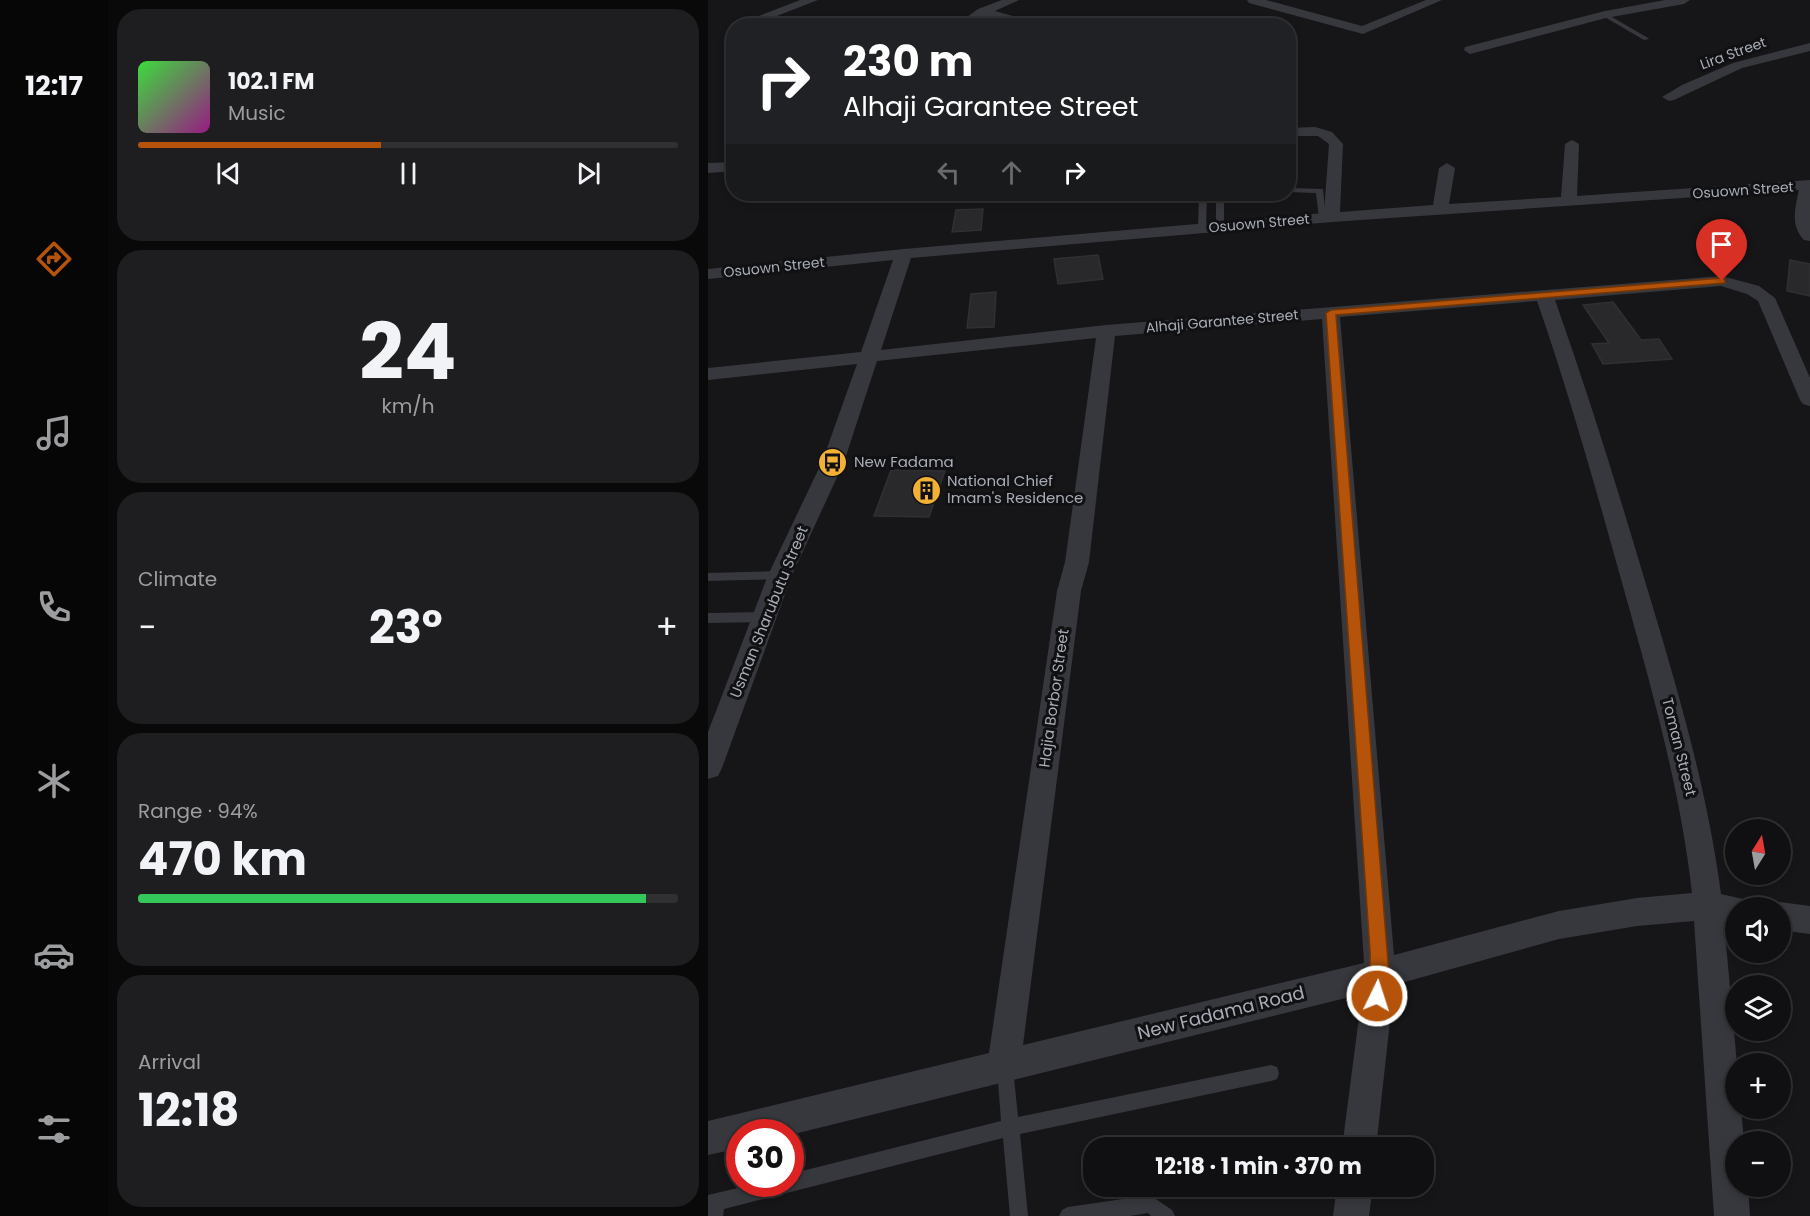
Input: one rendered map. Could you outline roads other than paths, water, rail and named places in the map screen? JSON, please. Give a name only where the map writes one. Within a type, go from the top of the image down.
[{"type":"street","points":[[765,16],[812,0]]},
{"type":"street","points":[[973,18],[1013,0]]},
{"type":"street","points":[[1253,0],[1363,30],[1436,0]]},
{"type":"street","points":[[1470,50],[1605,15],[1684,0]]},
{"type":"street","points":[[982,12],[1008,18]]},
{"type":"street","name":"Lira Street","points":[[1669,97],[1717,72],[1777,52],[1810,47]]},
{"type":"street","points":[[1296,132],[1323,133],[1331,136],[1336,144],[1328,218]]},
{"type":"street","points":[[1569,200],[1572,144]]},
{"type":"street","points":[[708,168],[726,167]]},
{"type":"street","points":[[1440,209],[1448,168]]},
{"type":"street","points":[[1809,185],[1803,220],[1804,231],[1810,237]]},
{"type":"street","name":"Osuown Street","points":[[708,274],[1202,228],[1440,209],[1809,185]]},
{"type":"street","name":"Usman Sharubutu Street","points":[[708,768],[780,575],[833,462],[904,254]]},
{"type":"street","name":"Alhaji Garantee Street","points":[[708,374],[1107,331],[1722,281],[1737,284],[1766,298],[1810,400]]},
{"type":"street","name":"Toman Street","points":[[1544,295],[1577,388],[1658,665],[1688,781],[1701,848],[1722,908],[1732,1216]]},
{"type":"street","points":[[1331,313],[1380,974],[1360,1137]]},
{"type":"street","name":"Hajia Borbor Street","points":[[1004,1066],[1069,591],[1077,562],[1107,331]]},
{"type":"street","name":"New Fadama Road","points":[[708,1138],[1380,974],[1559,926],[1637,912],[1722,908]]},
{"type":"street","points":[[1791,917],[1810,920]]},
{"type":"street","points":[[1351,1216],[1354,1197]]},
{"type":"lane","points":[[1605,15],[1646,39]]},
{"type":"lane","points":[[1296,190],[1320,191],[1328,218]]},
{"type":"lane","points":[[1202,228],[1203,201]]},
{"type":"lane","points":[[1220,201],[1220,227]]},
{"type":"lane","points":[[708,577],[780,575]]},
{"type":"lane","points":[[708,618],[764,617]]},
{"type":"lane","points":[[1004,1066],[1019,1216]]},
{"type":"lane","points":[[804,1179],[1011,1127],[1271,1073]]},
{"type":"lane","points":[[712,1208],[746,1197]]},
{"type":"lane","points":[[1068,1216],[1150,1204],[1166,1216]]},
{"type":"place","name":"New Fadama","points":[[833,462]]},
{"type":"place","name":"National Chief Imam's Residence","points":[[926,490]]}]
